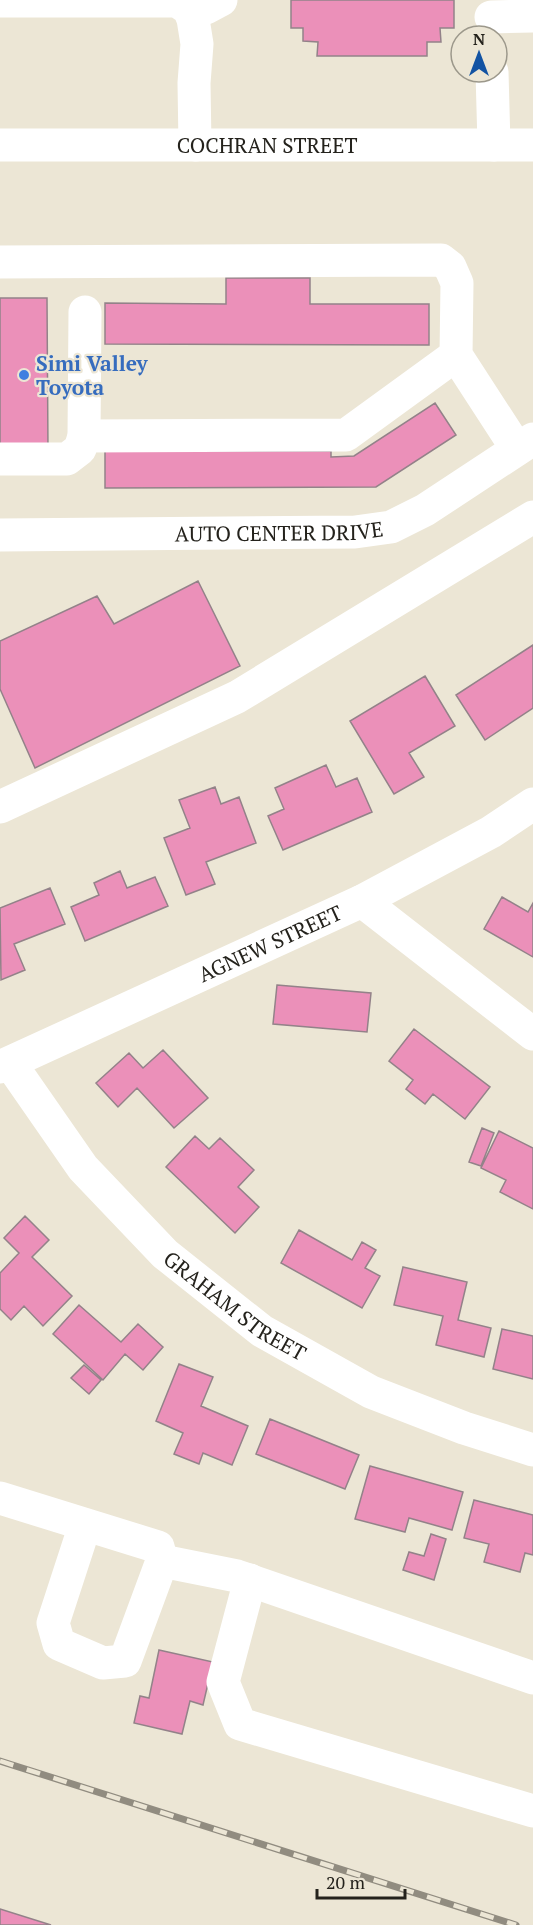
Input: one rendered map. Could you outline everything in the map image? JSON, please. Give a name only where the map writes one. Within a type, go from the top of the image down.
[{"type":"street","points":[[0,1],[177,1],[189,9],[196,44],[205,145]]},
{"type":"street","points":[[205,145],[214,27],[208,3]]},
{"type":"street","points":[[491,18],[533,16]]},
{"type":"street","points":[[492,84],[494,145]]},
{"type":"street","name":"COCHRAN STREET","points":[[0,146],[533,145]]},
{"type":"street","points":[[0,262],[441,260],[450,267],[457,283],[456,355],[525,444]]},
{"type":"street","points":[[0,459],[67,459],[80,449],[84,435],[85,312]]},
{"type":"street","points":[[84,435],[346,435],[456,355]]},
{"type":"street","name":"AUTO CENTER DRIVE","points":[[0,535],[355,532],[391,527],[425,510],[525,444]]},
{"type":"street","points":[[0,807],[237,697],[533,517]]},
{"type":"street","name":"AGNEW STREET","points":[[5,1065],[362,901],[491,832],[533,804]]},
{"type":"street","points":[[362,901],[533,1034]]},
{"type":"street","name":"GRAHAM STREET","points":[[5,1065],[82,1168],[165,1254],[262,1330],[371,1392],[464,1428],[533,1449]]},
{"type":"street","points":[[0,1498],[158,1547],[162,1561],[125,1661],[103,1663],[59,1644],[53,1623],[85,1525]]},
{"type":"street","points":[[162,1561],[250,1580],[533,1678]]},
{"type":"street","points":[[250,1580],[223,1682],[240,1724],[533,1811]]},
{"type":"building","points":[[291,0],[454,0],[454,24],[449,24],[449,28],[440,28],[441,42],[427,42],[427,56],[317,56],[318,42],[303,41],[303,28],[291,28]]},
{"type":"building","points":[[226,278],[310,278],[310,304],[429,304],[429,345],[105,344],[105,303],[226,304]]},
{"type":"building","name":"Simi Valley Toyota","points":[[0,298],[47,298],[48,451],[0,451]]},
{"type":"building","points":[[435,403],[456,435],[376,487],[105,488],[105,451],[331,451],[331,457],[354,456]]},
{"type":"building","points":[[198,581],[240,666],[35,768],[0,689],[0,641],[97,596],[114,624]]},
{"type":"building","points":[[533,645],[533,708],[485,740],[456,695]]},
{"type":"building","points":[[425,676],[455,726],[409,753],[424,777],[394,794],[350,721]]},
{"type":"building","points":[[326,765],[336,787],[357,778],[372,812],[283,850],[268,816],[284,809],[275,788]]},
{"type":"building","points":[[215,787],[221,804],[239,797],[256,843],[206,862],[215,884],[186,895],[164,838],[190,828],[179,800]]},
{"type":"building","points":[[120,871],[127,888],[155,877],[168,906],[85,941],[71,907],[99,895],[94,883]]},
{"type":"building","points":[[50,888],[65,924],[14,944],[25,970],[1,980],[0,908]]},
{"type":"building","points":[[502,897],[528,912],[533,903],[533,957],[484,929]]},
{"type":"building","points":[[277,985],[371,993],[367,1032],[273,1024]]},
{"type":"building","points":[[414,1029],[490,1087],[465,1119],[433,1094],[425,1104],[406,1089],[413,1080],[389,1061]]},
{"type":"building","points":[[163,1050],[208,1098],[174,1128],[137,1088],[118,1107],[96,1083],[129,1053],[143,1068]]},
{"type":"building","points":[[482,1128],[494,1133],[481,1166],[469,1162]]},
{"type":"building","points":[[499,1131],[533,1148],[533,1209],[500,1192],[506,1180],[481,1168]]},
{"type":"building","points":[[195,1136],[209,1149],[220,1138],[254,1170],[238,1187],[259,1207],[235,1233],[166,1167]]},
{"type":"building","points":[[25,1216],[49,1240],[32,1257],[72,1296],[43,1326],[24,1306],[11,1320],[0,1309],[0,1273],[19,1253],[4,1238]]},
{"type":"building","points":[[299,1230],[352,1260],[362,1242],[376,1250],[365,1268],[380,1276],[362,1308],[281,1263]]},
{"type":"building","points":[[403,1267],[467,1282],[458,1320],[491,1328],[484,1357],[436,1345],[443,1316],[394,1305]]},
{"type":"building","points":[[79,1305],[121,1342],[138,1324],[163,1347],[143,1370],[125,1354],[103,1380],[53,1334]]},
{"type":"building","points":[[502,1329],[533,1336],[533,1379],[493,1369]]},
{"type":"building","points":[[179,1364],[213,1377],[201,1406],[248,1426],[232,1465],[203,1453],[199,1464],[174,1454],[183,1433],[156,1421]]},
{"type":"building","points":[[84,1365],[101,1380],[89,1394],[71,1378]]},
{"type":"building","points":[[270,1419],[359,1455],[345,1489],[256,1454]]},
{"type":"building","points":[[370,1466],[463,1492],[452,1530],[409,1518],[405,1532],[355,1519]]},
{"type":"building","points":[[474,1500],[533,1515],[533,1555],[525,1553],[520,1572],[484,1562],[489,1544],[464,1538]]},
{"type":"building","points":[[431,1534],[446,1539],[434,1580],[403,1570],[409,1552],[424,1556]]},
{"type":"building","points":[[159,1650],[213,1662],[203,1705],[190,1701],[182,1734],[134,1723],[140,1696],[149,1698]]},
{"type":"building","points":[[0,1909],[51,1925],[0,1925]]},
{"type":"railway","points":[[0,1761],[516,1925]]},
{"type":"place","name":"Simi Valley Toyota","points":[[24,375]]}]
